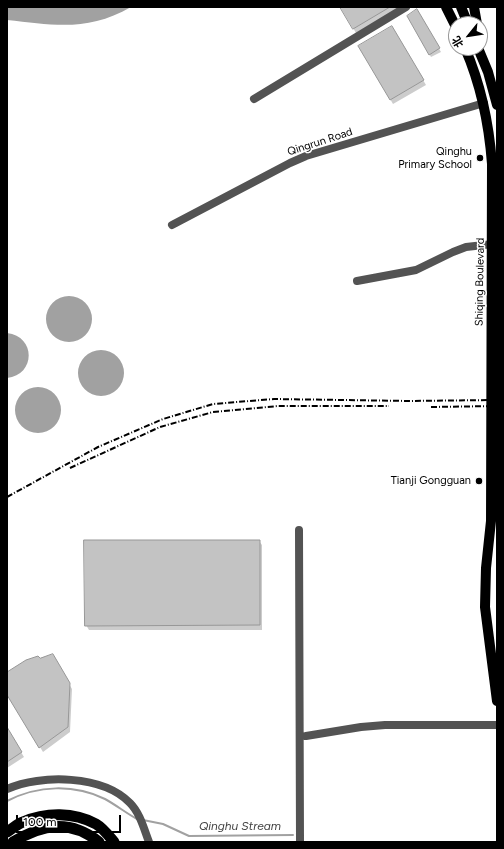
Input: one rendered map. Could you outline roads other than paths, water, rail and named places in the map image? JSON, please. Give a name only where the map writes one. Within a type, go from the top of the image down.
[{"type":"highway","points":[[7,832],[22,822],[40,816],[62,814],[81,818],[97,825],[114,842]]},
{"type":"highway","points":[[14,842],[46,827],[64,826],[80,830],[99,842]]},
{"type":"main road","points":[[442,7],[448,16]]},
{"type":"main road","name":"Shiqing Boulevard","points":[[468,56],[484,103],[491,142],[492,164],[495,406],[485,607],[497,701]]},
{"type":"main road","points":[[482,56],[497,105]]},
{"type":"street","points":[[254,99],[406,7]]},
{"type":"street","name":"Qingrun Road","points":[[172,225],[306,156],[484,103]]},
{"type":"street","points":[[357,281],[416,270],[452,252],[466,247],[493,244]]},
{"type":"street","points":[[299,530],[300,842]]},
{"type":"street","points":[[306,736],[361,727],[385,725],[497,725]]},
{"type":"street","points":[[7,789],[23,782],[40,779],[70,780],[100,786],[130,802],[137,812],[149,842]]},
{"type":"waterway","name":"Qinghu Stream","points":[[7,801],[43,789],[69,789],[93,794],[105,799],[137,819]]},
{"type":"waterway","name":"Qinghu Stream","points":[[143,820],[163,824],[189,836],[293,835]]},
{"type":"railway","points":[[7,497],[98,447],[163,419],[213,404],[274,399],[410,401],[497,400]]},
{"type":"railway","points":[[70,468],[160,427],[213,412],[278,406],[389,406]]},
{"type":"railway","points":[[431,407],[497,406]]},
{"type":"place","name":"Qinghu Primary School","points":[[480,158]]},
{"type":"place","name":"Tianji Gongguan","points":[[479,481]]}]
